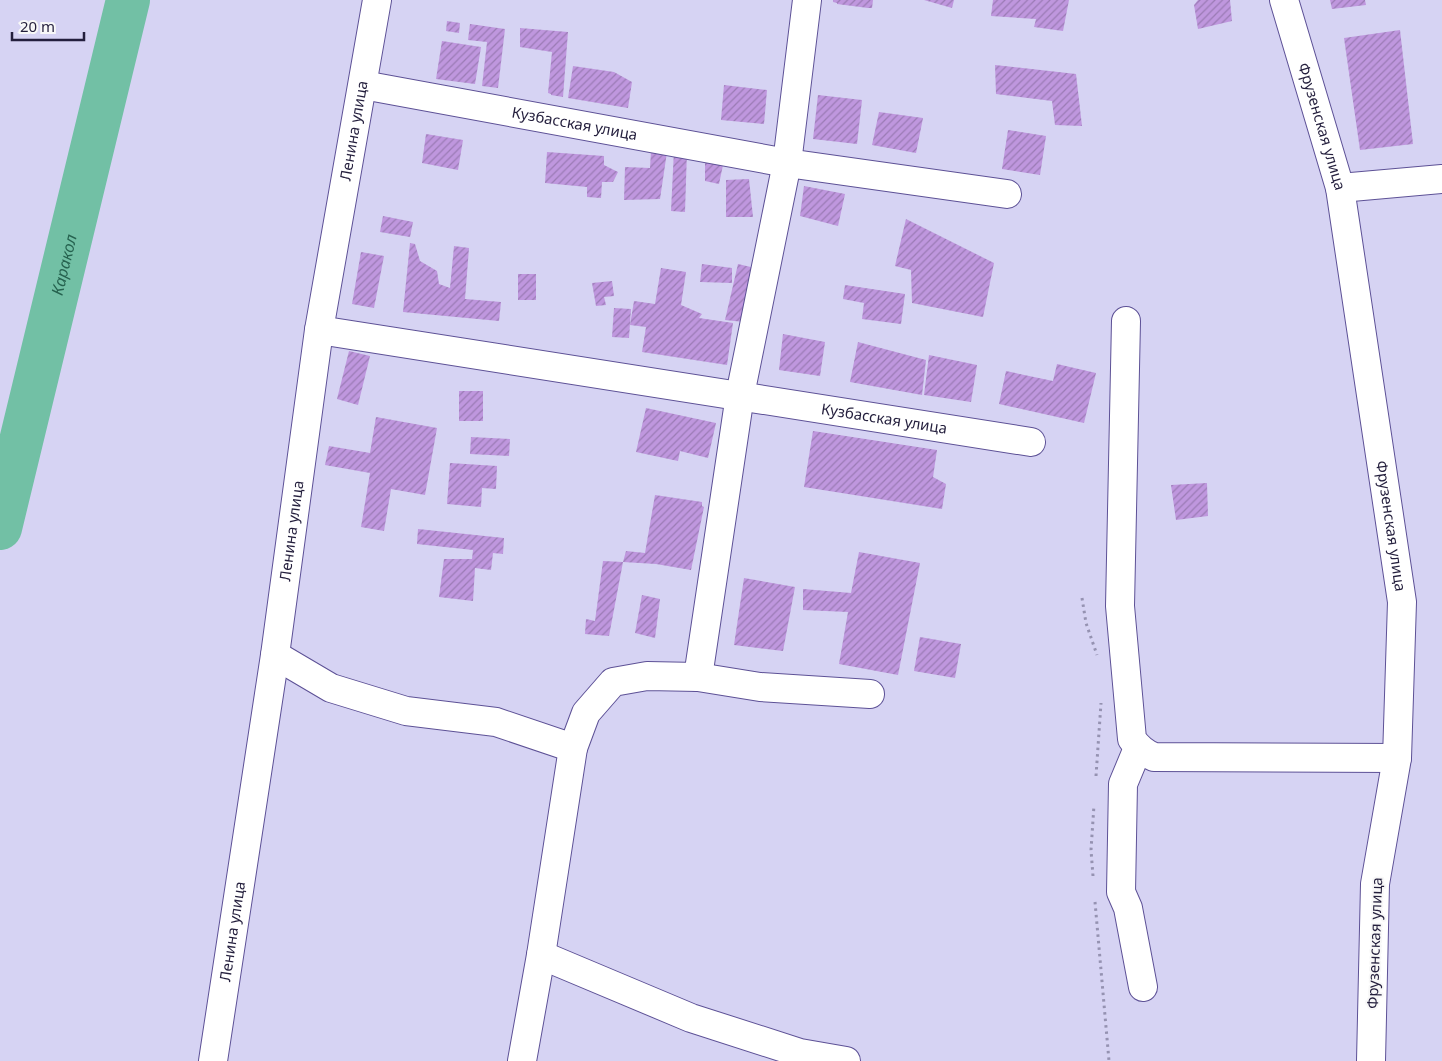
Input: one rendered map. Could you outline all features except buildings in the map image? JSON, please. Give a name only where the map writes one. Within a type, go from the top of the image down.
[{"type":"street","name":"Ленина улица","points":[[213,1061],[275,655],[319,330],[377,0]]},
{"type":"street","points":[[698,678],[740,396],[787,163],[807,0]]},
{"type":"street","name":"Фрузенская улица","points":[[1284,0],[1340,188],[1402,602],[1397,758],[1375,884],[1371,1061]]},
{"type":"street","name":"Кузбасская улица","points":[[363,85],[787,163],[1007,194]]},
{"type":"street","points":[[1340,188],[1442,179]]},
{"type":"street","points":[[1126,321],[1120,606],[1132,739],[1138,748],[1154,757],[1397,758]]},
{"type":"street","name":"Кузбасская улица","points":[[319,330],[1030,442]]},
{"type":"street","points":[[275,655],[331,688],[406,711],[496,722],[573,748]]},
{"type":"street","points":[[522,1061],[541,955],[573,748],[586,713],[613,682],[647,676],[698,678],[760,687],[870,694]]},
{"type":"street","points":[[1138,748],[1123,784],[1121,892],[1128,908],[1143,987]]},
{"type":"street","points":[[541,955],[691,1018],[799,1057],[846,1061]]},
{"type":"waterway","name":"Каракол","points":[[0,528],[128,0]]}]
